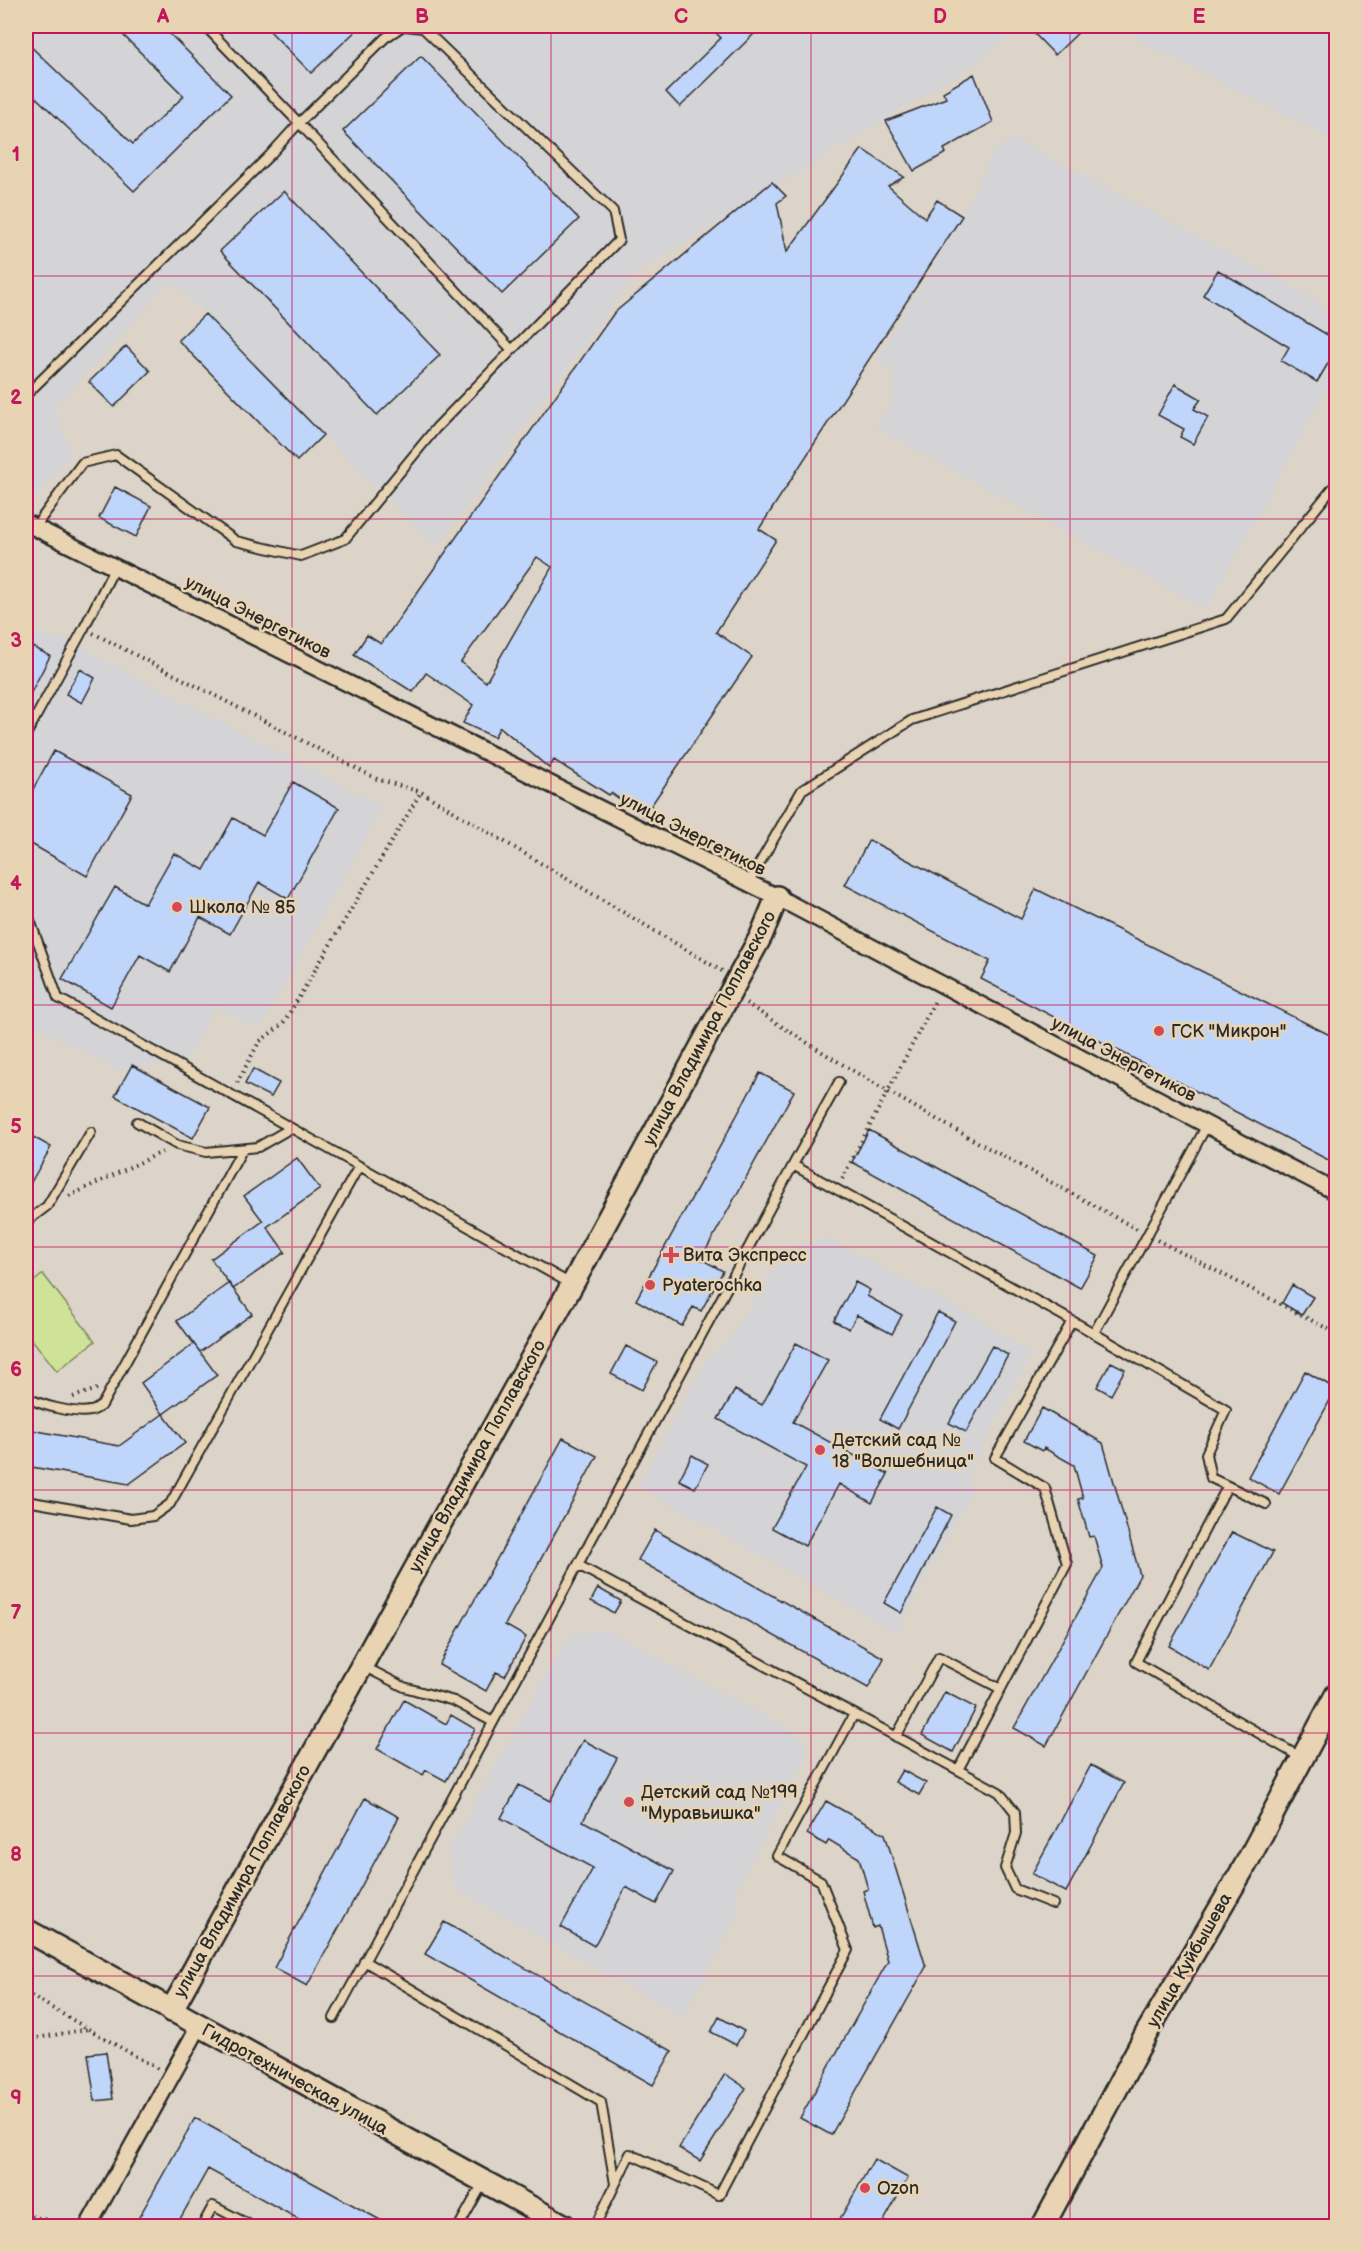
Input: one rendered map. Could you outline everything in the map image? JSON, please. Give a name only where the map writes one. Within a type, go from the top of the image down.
[{"type":"street","name":"улица Энергетиков","points":[[31,525],[777,897],[1336,1191]]},
{"type":"street","name":"улица Владимира Поплавского","points":[[171,2011],[572,1285],[739,989],[777,897]]},
{"type":"street","name":"улица Куйбышева","points":[[1043,2226],[1146,2034],[1246,1864],[1304,1759],[1336,1695]]},
{"type":"street","name":"Гидротехническая улица","points":[[26,1930],[565,2226]]},
{"type":"street","points":[[88,2226],[199,2026]]},
{"type":"lane","points":[[205,26],[512,350]]},
{"type":"lane","points":[[26,395],[270,155],[384,38],[404,26],[423,28],[613,211],[618,240],[436,428],[345,539],[301,556],[236,541],[116,455],[82,463],[31,525]]},
{"type":"lane","points":[[748,883],[802,790],[912,720],[1226,619],[1336,484]]},
{"type":"lane","points":[[26,735],[115,567]]},
{"type":"lane","points":[[26,909],[58,998],[572,1285]]},
{"type":"lane","points":[[334,2018],[839,1082]]},
{"type":"lane","points":[[137,1122],[177,1145],[206,1152],[242,1150],[267,1144],[291,1128]]},
{"type":"lane","points":[[1094,1333],[1207,1125]]},
{"type":"lane","points":[[28,1217],[46,1206],[91,1132]]},
{"type":"lane","points":[[26,1396],[35,1402],[60,1408],[91,1411],[102,1405],[242,1150]]},
{"type":"lane","points":[[793,1165],[1094,1333],[1226,1410],[1206,1454],[1211,1478],[1266,1504]]},
{"type":"lane","points":[[26,1501],[131,1519],[153,1516],[170,1504],[358,1166]]},
{"type":"lane","points":[[958,1770],[1067,1564],[1045,1488],[995,1458],[1072,1321]]},
{"type":"lane","points":[[1227,1487],[1136,1662],[1304,1759]]},
{"type":"lane","points":[[578,1565],[999,1792],[1015,1812],[1016,1833],[1005,1868],[1015,1889],[1053,1904]]},
{"type":"lane","points":[[896,1737],[939,1658],[1001,1689]]},
{"type":"lane","points":[[361,1665],[404,1687],[454,1701],[493,1722]]},
{"type":"lane","points":[[595,2226],[630,2154],[720,2194],[848,1950],[821,1881],[777,1856],[854,1714]]},
{"type":"lane","points":[[364,1961],[601,2102],[615,2184]]},
{"type":"lane","points":[[459,2226],[484,2182]]},
{"type":"lane","points":[[202,2226],[213,2206],[252,2226]]},
{"type":"path","points":[[84,628],[377,779],[421,792],[739,989],[793,1034],[887,1092],[1147,1235],[1336,1333]]},
{"type":"path","points":[[231,1094],[259,1042],[283,1024],[421,792]]},
{"type":"path","points":[[837,1189],[943,985]]},
{"type":"path","points":[[46,1206],[177,1145]]},
{"type":"path","points":[[60,1408],[86,1391],[113,1388]]},
{"type":"path","points":[[26,1993],[171,2076]]},
{"type":"path","points":[[26,2040],[88,2029]]},
{"type":"path","points":[[26,2215],[72,2226]]},
{"type":"shaded area","points":[[26,26],[1019,26],[980,61],[637,272],[436,548],[171,281],[55,407],[71,453],[30,505],[26,501]]},
{"type":"shaded area","points":[[1126,26],[1336,26],[1336,141],[1140,41]]},
{"type":"shaded area","points":[[1014,138],[1317,300],[1336,329],[1336,373],[1206,609],[876,428],[894,399],[894,372],[876,360],[962,216],[995,149]]},
{"type":"shaded area","name":"Школа № 85","points":[[26,627],[68,641],[383,807],[260,1029],[214,1007],[186,1060],[119,1071],[26,1020]]},
{"type":"shaded area","name":"Детский сад № 18 \"Волшебница\"","points":[[829,1239],[981,1320],[1031,1354],[968,1475],[972,1491],[897,1633],[638,1486],[706,1359],[728,1341],[785,1249]]},
{"type":"shaded area","name":"Детский сад №199 \"Муравьишка\"","points":[[605,1629],[802,1736],[808,1753],[736,1892],[740,1911],[683,2017],[461,1892],[454,1885],[448,1850],[569,1635]]},
{"type":"green space","points":[[43,1274],[95,1341],[57,1371],[26,1332],[26,1288]]},
{"type":"building","points":[[114,26],[162,26],[231,95],[134,191],[26,88],[26,42],[133,144],[184,96]]},
{"type":"building","points":[[265,26],[361,26],[311,73]]},
{"type":"building","points":[[709,26],[762,26],[680,107],[666,92],[721,38]]},
{"type":"building","points":[[1027,26],[1085,26],[1055,55]]},
{"type":"building","points":[[421,56],[579,219],[502,294],[343,131]]},
{"type":"building","points":[[974,74],[993,122],[944,149],[946,153],[914,171],[886,121],[946,98],[943,92]]},
{"type":"building","points":[[862,149],[904,177],[888,186],[925,218],[937,200],[962,216],[759,529],[776,540],[716,632],[752,657],[644,816],[611,793],[609,795],[554,760],[549,768],[500,727],[494,737],[463,723],[473,705],[426,673],[413,692],[354,655],[367,635],[381,644],[614,313],[772,182],[786,196],[777,203],[787,252]],"holes":[[[537,557],[552,567],[486,682],[461,662]]]},
{"type":"building","points":[[284,191],[440,355],[377,415],[220,251]]},
{"type":"building","points":[[1218,270],[1336,340],[1336,350],[1317,382],[1281,361],[1289,347],[1203,295]]},
{"type":"building","points":[[205,314],[323,435],[297,461],[178,340]]},
{"type":"building","points":[[126,346],[150,371],[114,407],[89,382]]},
{"type":"building","points":[[1175,384],[1201,399],[1194,409],[1208,417],[1193,444],[1180,437],[1184,429],[1158,415]]},
{"type":"building","points":[[115,487],[151,506],[136,537],[99,518]]},
{"type":"building","points":[[26,643],[50,656],[26,702]]},
{"type":"building","points":[[80,669],[95,678],[82,703],[66,694]]},
{"type":"building","points":[[54,751],[132,794],[87,876],[26,841],[26,802]]},
{"type":"building","points":[[293,782],[339,808],[288,899],[259,882],[230,934],[200,917],[170,972],[140,955],[111,1007],[62,979],[115,887],[145,904],[174,853],[204,870],[233,818],[263,835]]},
{"type":"building","name":"ГСК \"Микрон\"","points":[[869,840],[1021,919],[1036,889],[1336,1038],[1336,1164],[981,979],[990,961],[845,885]]},
{"type":"building","points":[[132,1065],[210,1107],[193,1138],[115,1096]]},
{"type":"building","points":[[253,1069],[279,1083],[271,1097],[245,1084]]},
{"type":"building","points":[[760,1073],[794,1091],[701,1259],[723,1271],[701,1311],[693,1307],[682,1326],[636,1300]]},
{"type":"building","points":[[869,1130],[1098,1256],[1080,1288],[852,1162]]},
{"type":"building","points":[[26,1133],[51,1147],[26,1191]]},
{"type":"building","points":[[297,1158],[320,1189],[267,1227],[285,1252],[233,1289],[211,1259],[263,1221],[244,1196]]},
{"type":"building","points":[[855,1282],[870,1290],[867,1296],[902,1315],[892,1334],[857,1315],[849,1329],[834,1321]]},
{"type":"building","points":[[229,1283],[252,1314],[200,1352],[177,1321]]},
{"type":"building","points":[[1292,1285],[1313,1297],[1302,1315],[1282,1303]]},
{"type":"building","points":[[938,1312],[955,1321],[898,1429],[880,1419]]},
{"type":"building","points":[[796,1343],[828,1360],[793,1422],[888,1474],[872,1503],[839,1484],[805,1546],[772,1528],[806,1467],[718,1419],[735,1390],[762,1405]]},
{"type":"building","points":[[194,1344],[217,1375],[163,1414],[141,1383]]},
{"type":"building","points":[[626,1346],[657,1362],[642,1390],[611,1374]]},
{"type":"building","points":[[992,1346],[1008,1355],[966,1432],[949,1423]]},
{"type":"building","points":[[1111,1362],[1125,1369],[1111,1395],[1097,1387]]},
{"type":"building","points":[[1305,1371],[1336,1389],[1279,1494],[1248,1477]]},
{"type":"building","points":[[1042,1408],[1103,1443],[1140,1575],[1046,1746],[1014,1728],[1103,1568],[1094,1536],[1089,1537],[1078,1499],[1083,1498],[1074,1465],[1044,1448],[1042,1451],[1024,1441]]},
{"type":"building","points":[[163,1414],[185,1443],[129,1484],[26,1466],[26,1429],[119,1446]]},
{"type":"building","points":[[563,1438],[597,1456],[505,1625],[526,1637],[505,1676],[496,1672],[486,1691],[439,1665]]},
{"type":"building","points":[[692,1455],[708,1464],[695,1488],[679,1480]]},
{"type":"building","points":[[937,1507],[951,1515],[901,1613],[884,1603]]},
{"type":"building","points":[[655,1530],[884,1658],[868,1688],[638,1560]]},
{"type":"building","points":[[1232,1532],[1273,1552],[1209,1670],[1169,1646]]},
{"type":"building","points":[[598,1588],[621,1601],[614,1613],[591,1601]]},
{"type":"building","points":[[945,1692],[976,1708],[953,1752],[922,1735]]},
{"type":"building","points":[[404,1700],[446,1724],[451,1715],[475,1729],[446,1781],[426,1770],[423,1775],[377,1749]]},
{"type":"building","points":[[583,1740],[617,1758],[583,1821],[674,1871],[656,1904],[626,1887],[594,1946],[561,1927],[593,1868],[501,1818],[519,1785],[550,1801]]},
{"type":"building","points":[[1091,1765],[1124,1783],[1066,1892],[1032,1874]]},
{"type":"building","points":[[902,1770],[926,1783],[919,1795],[895,1782]]},
{"type":"building","points":[[365,1798],[399,1817],[307,1986],[274,1968]]},
{"type":"building","points":[[826,1801],[885,1834],[926,1967],[831,2135],[800,2118],[888,1961],[878,1926],[873,1928],[863,1891],[868,1889],[859,1858],[829,1840],[826,1845],[807,1834]]},
{"type":"building","points":[[444,1922],[672,2051],[653,2085],[425,1954]]},
{"type":"building","points":[[719,2017],[744,2031],[736,2045],[711,2032]]},
{"type":"building","points":[[106,2052],[113,2099],[95,2101],[88,2054]]},
{"type":"building","points":[[725,2074],[746,2088],[700,2161],[679,2148]]},
{"type":"building","points":[[195,2118],[391,2226],[311,2226],[208,2169],[176,2226],[134,2226]]},
{"type":"building","points":[[874,2159],[908,2178],[881,2226],[836,2226]]},
{"type":"place","name":"Школа № 85","points":[[177,907]]},
{"type":"place","name":"ГСК \"Микрон\"","points":[[1159,1031]]},
{"type":"place","name":"Вита Экспресс","points":[[671,1255]]},
{"type":"place","name":"Pyaterochka","points":[[650,1285]]},
{"type":"place","name":"Детский сад № 18 \"Волшебница\"","points":[[820,1450]]},
{"type":"place","name":"Детский сад №199 \"Муравьишка\"","points":[[629,1802]]},
{"type":"place","name":"Ozon","points":[[865,2188]]}]
